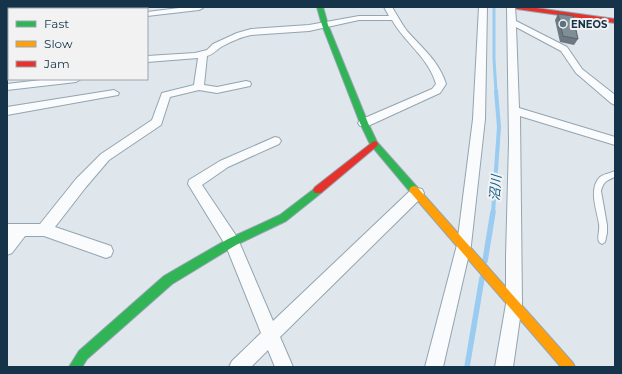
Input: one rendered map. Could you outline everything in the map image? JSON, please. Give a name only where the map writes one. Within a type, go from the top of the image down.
[{"type":"street","points":[[25,7],[24,8],[67,7]]},
{"type":"street","points":[[320,7],[325,25],[364,124],[374,144],[464,245],[569,367]]},
{"type":"street","points":[[364,124],[436,91],[441,84],[440,76],[434,65],[403,30],[388,7]]},
{"type":"street","points":[[434,367],[464,245],[479,119],[483,7]]},
{"type":"street","points":[[504,367],[514,304],[513,256],[515,142],[511,7]]},
{"type":"street","points":[[516,7],[615,21]]},
{"type":"street","points":[[148,14],[199,8]]},
{"type":"street","points":[[148,59],[184,58],[203,54],[210,52],[216,46],[240,35],[251,32],[308,28],[359,18],[395,18]]},
{"type":"street","points":[[512,22],[564,49],[579,71],[614,98]]},
{"type":"street","points":[[199,87],[203,54]]},
{"type":"street","points":[[7,87],[67,80]]},
{"type":"street","points":[[44,230],[105,157],[157,122],[166,95],[199,87],[217,90],[246,84]]},
{"type":"street","points":[[7,111],[114,93]]},
{"type":"street","points":[[514,110],[615,141]]},
{"type":"street","points":[[275,141],[224,164],[194,184],[232,242],[284,367]]},
{"type":"street","points":[[75,367],[84,355],[168,280],[232,242],[283,218],[374,144]]},
{"type":"street","points":[[238,367],[417,192]]},
{"type":"street","points":[[7,230],[44,230],[106,251]]},
{"type":"street","points":[[7,248],[22,230]]},
{"type":"lane","points":[[602,240],[604,234],[604,224],[597,191],[603,180],[615,174]]},
{"type":"building","points":[[558,14],[573,16],[578,39],[563,36]]},
{"type":"waterway","name":"沼川","points":[[494,7],[494,59],[496,92]]},
{"type":"waterway","name":"沼川","points":[[493,213],[499,127],[496,91]]},
{"type":"waterway","name":"沼川","points":[[485,261],[493,212]]},
{"type":"waterway","name":"沼川","points":[[467,367],[482,278]]},
{"type":"traffic: fast","points":[[320,7],[325,25],[364,123],[374,144],[414,190]]},
{"type":"traffic: fast","points":[[75,367],[83,355],[168,280],[232,242],[283,218],[318,190]]},
{"type":"traffic: slow","points":[[414,190],[569,367]]},
{"type":"traffic: jam","points":[[517,7],[615,21]]},
{"type":"traffic: jam","points":[[318,190],[374,144]]},
{"type":"place","name":"ENEOS","points":[[563,24]]}]
